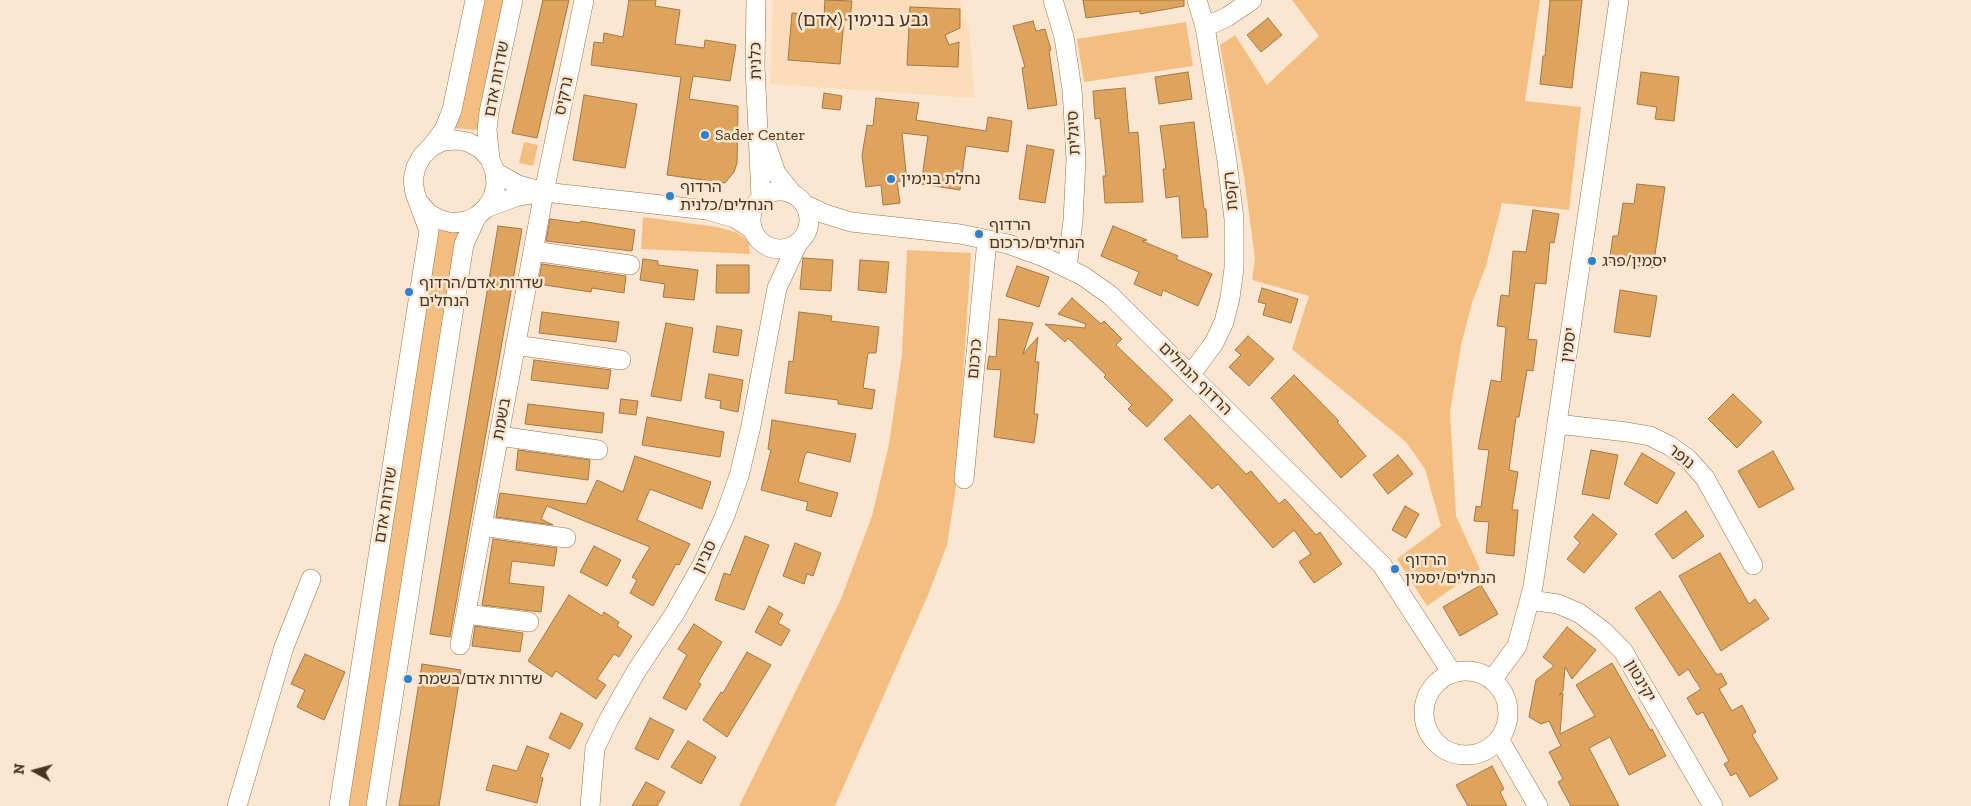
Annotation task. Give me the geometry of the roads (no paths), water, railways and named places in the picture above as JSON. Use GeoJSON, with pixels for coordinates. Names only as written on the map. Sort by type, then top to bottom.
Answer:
{"type":"FeatureCollection","features":[{"type":"Feature","properties":{"kind":"street","name":"שדרות אדם"},"geometry":{"type":"LineString","coordinates":[[339,806],[429,231],[415,193],[413,180],[416,167],[422,156],[444,130],[452,110],[475,0]]}},
{"type":"Feature","properties":{"kind":"street","name":"שדרות אדם"},"geometry":{"type":"LineString","coordinates":[[376,806],[464,244],[494,191],[487,130],[489,112],[513,0]]}},
{"type":"Feature","properties":{"kind":"street","name":"נרקיס"},"geometry":{"type":"LineString","coordinates":[[544,192],[584,0]]}},
{"type":"Feature","properties":{"kind":"street","name":"כלנית"},"geometry":{"type":"LineString","coordinates":[[756,0],[755,66],[759,121],[758,202]]}},
{"type":"Feature","properties":{"kind":"street","name":"סיגלית"},"geometry":{"type":"LineString","coordinates":[[1053,0],[1064,37],[1075,142],[1073,221],[1067,268]]}},
{"type":"Feature","properties":{"kind":"street","name":"רקפת"},"geometry":{"type":"LineString","coordinates":[[1191,374],[1214,343],[1224,322],[1230,298],[1234,268],[1234,219],[1227,162],[1205,27],[1197,0]]}},
{"type":"Feature","properties":{"kind":"street"},"geometry":{"type":"LineString","coordinates":[[1205,27],[1227,17],[1252,0]]}},
{"type":"Feature","properties":{"kind":"street","name":"יסמין"},"geometry":{"type":"LineString","coordinates":[[1492,680],[1517,646],[1530,600],[1619,0]]}},
{"type":"Feature","properties":{"kind":"street","name":"כלנית"},"geometry":{"type":"LineString","coordinates":[[759,121],[776,173],[791,192]]}},
{"type":"Feature","properties":{"kind":"street"},"geometry":{"type":"LineString","coordinates":[[431,147],[443,141],[456,140],[468,142],[480,149],[492,165],[518,185],[544,192],[707,210],[735,218],[752,229],[761,242],[777,250],[801,241],[810,221],[806,205],[791,192],[775,191],[758,202],[707,210]]}},
{"type":"Feature","properties":{"kind":"street"},"geometry":{"type":"LineString","coordinates":[[420,204],[429,214],[441,220],[454,222],[515,197],[544,192]]}},
{"type":"Feature","properties":{"kind":"street","name":"בשמת"},"geometry":{"type":"LineString","coordinates":[[460,645],[544,192]]}},
{"type":"Feature","properties":{"kind":"street"},"geometry":{"type":"LineString","coordinates":[[752,229],[752,213],[758,202]]}},
{"type":"Feature","properties":{"kind":"street","name":"הרדוף הנחלים"},"geometry":{"type":"LineString","coordinates":[[806,205],[825,214],[850,222],[960,234],[987,240],[1035,254],[1083,276],[1110,296],[1191,374],[1382,565],[1452,673]]}},
{"type":"Feature","properties":{"kind":"street","name":"הרדוף הנחלים"},"geometry":{"type":"LineString","coordinates":[[801,241],[828,227],[850,222]]}},
{"type":"Feature","properties":{"kind":"street","name":"כרכום"},"geometry":{"type":"LineString","coordinates":[[964,479],[987,240]]}},
{"type":"Feature","properties":{"kind":"street","name":"סביון"},"geometry":{"type":"LineString","coordinates":[[777,288],[801,241]]}},
{"type":"Feature","properties":{"kind":"street","name":"סביון"},"geometry":{"type":"LineString","coordinates":[[590,806],[595,748],[609,719],[678,608],[702,565],[724,518],[739,476],[751,426],[777,288],[775,266],[768,247]]}},
{"type":"Feature","properties":{"kind":"street"},"geometry":{"type":"LineString","coordinates":[[533,251],[630,265]]}},
{"type":"Feature","properties":{"kind":"street"},"geometry":{"type":"LineString","coordinates":[[516,345],[621,360]]}},
{"type":"Feature","properties":{"kind":"street","name":"נופר"},"geometry":{"type":"LineString","coordinates":[[1557,424],[1650,436],[1670,446],[1688,459],[1706,478],[1753,565]]}},
{"type":"Feature","properties":{"kind":"street"},"geometry":{"type":"LineString","coordinates":[[499,436],[598,450]]}},
{"type":"Feature","properties":{"kind":"street"},"geometry":{"type":"LineString","coordinates":[[482,526],[566,538]]}},
{"type":"Feature","properties":{"kind":"street"},"geometry":{"type":"LineString","coordinates":[[237,806],[249,758],[284,647],[312,579]]}},
{"type":"Feature","properties":{"kind":"street","name":"יקינטון"},"geometry":{"type":"LineString","coordinates":[[1530,600],[1558,604],[1579,613],[1603,631],[1623,651],[1713,806]]}},
{"type":"Feature","properties":{"kind":"street"},"geometry":{"type":"LineString","coordinates":[[466,614],[529,622]]}},
{"type":"Feature","properties":{"kind":"street"},"geometry":{"type":"LineString","coordinates":[[1466,671],[1480,673],[1492,680],[1501,690],[1507,708],[1505,727],[1499,739],[1490,748],[1476,754],[1462,755],[1448,752],[1437,744],[1428,732],[1424,718],[1425,704],[1430,690],[1440,680],[1452,673],[1466,671]]}},
{"type":"Feature","properties":{"kind":"street"},"geometry":{"type":"LineString","coordinates":[[1499,739],[1538,806]]}},
{"type":"Feature","properties":{"kind":"place","name":"Sader Center"},"geometry":{"type":"Point","coordinates":[705,135]}},
{"type":"Feature","properties":{"kind":"place","name":"נחלת בנימין"},"geometry":{"type":"Point","coordinates":[891,179]}},
{"type":"Feature","properties":{"kind":"place","name":"הרדוף הנחלים/כלנית"},"geometry":{"type":"Point","coordinates":[670,196]}},
{"type":"Feature","properties":{"kind":"place","name":"הרדוף הנחלים/כרכום"},"geometry":{"type":"Point","coordinates":[979,234]}},
{"type":"Feature","properties":{"kind":"place","name":"יסמין/פרג"},"geometry":{"type":"Point","coordinates":[1592,261]}},
{"type":"Feature","properties":{"kind":"place","name":"שדרות אדם/הרדוף הנחלים"},"geometry":{"type":"Point","coordinates":[409,292]}},
{"type":"Feature","properties":{"kind":"place","name":"הרדוף הנחלים/יסמין"},"geometry":{"type":"Point","coordinates":[1395,569]}},
{"type":"Feature","properties":{"kind":"place","name":"שדרות אדם/בשמת"},"geometry":{"type":"Point","coordinates":[408,679]}},
{"type":"Feature","properties":{"kind":"district","name":"גבע בנימין (אדם)"},"geometry":{"type":"Point","coordinates":[863,21]}}]}
